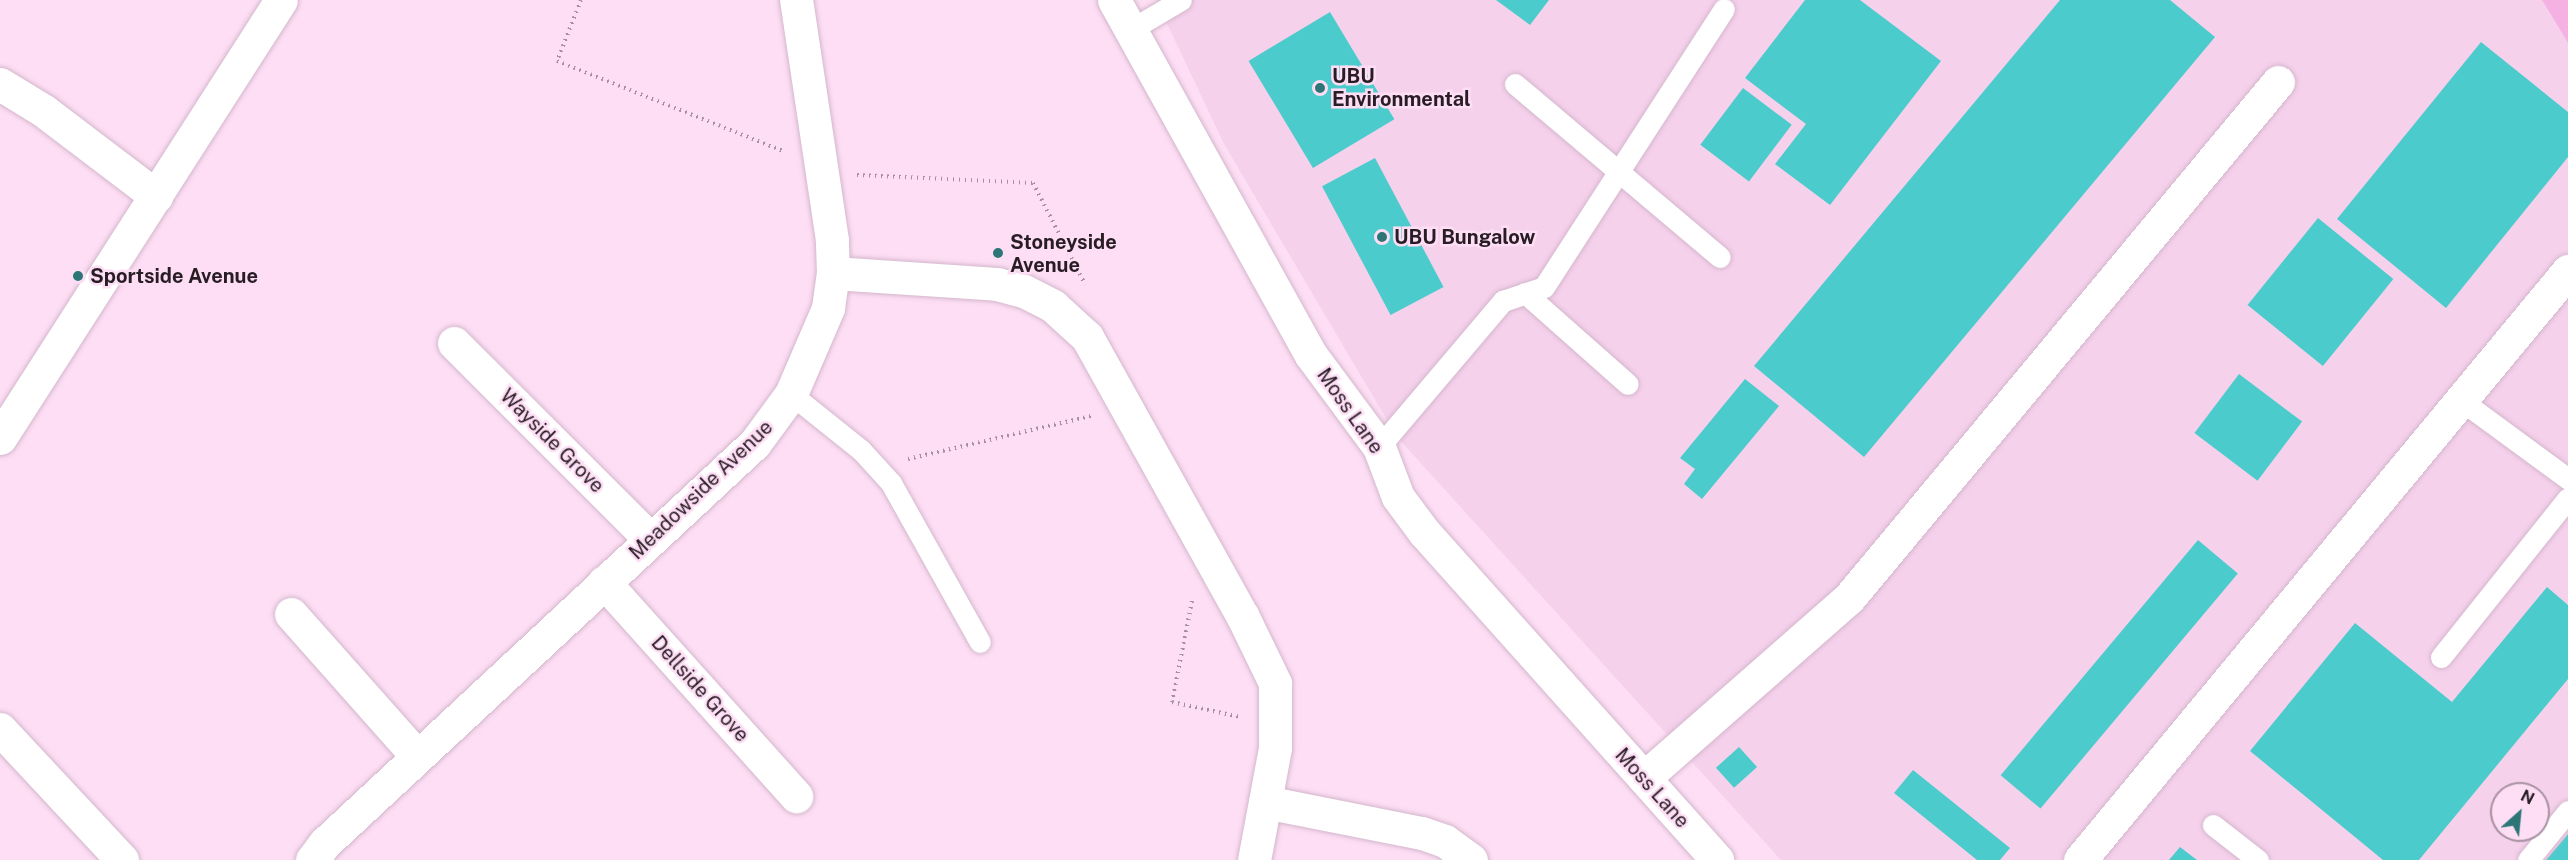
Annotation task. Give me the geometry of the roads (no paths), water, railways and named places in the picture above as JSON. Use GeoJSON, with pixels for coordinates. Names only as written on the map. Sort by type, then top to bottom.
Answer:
{"type":"FeatureCollection","features":[{"type":"Feature","properties":{"kind":"street"},"geometry":{"type":"LineString","coordinates":[[0,438],[281,0]]}},
{"type":"Feature","properties":{"kind":"street","name":"Meadowside Avenue"},"geometry":{"type":"LineString","coordinates":[[312,860],[324,843],[755,443],[791,394],[828,308],[833,273],[832,240],[796,0]]}},
{"type":"Feature","properties":{"kind":"street","name":"Moss Lane"},"geometry":{"type":"LineString","coordinates":[[1114,0],[1311,355],[1379,447],[1398,497],[1424,532],[1717,860]]}},
{"type":"Feature","properties":{"kind":"street"},"geometry":{"type":"LineString","coordinates":[[1644,778],[1849,598],[2278,82]]}},
{"type":"Feature","properties":{"kind":"street"},"geometry":{"type":"LineString","coordinates":[[0,84],[44,111],[156,196]]}},
{"type":"Feature","properties":{"kind":"street"},"geometry":{"type":"LineString","coordinates":[[2080,860],[2568,271]]}},
{"type":"Feature","properties":{"kind":"street"},"geometry":{"type":"LineString","coordinates":[[833,273],[997,284],[1024,291],[1071,319],[1087,337],[1263,653],[1275,683],[1277,725],[1254,860]]}},
{"type":"Feature","properties":{"kind":"street","name":"Wayside Grove"},"geometry":{"type":"LineString","coordinates":[[454,343],[650,539]]}},
{"type":"Feature","properties":{"kind":"street","name":"Dellside Grove"},"geometry":{"type":"LineString","coordinates":[[604,582],[796,796]]}},
{"type":"Feature","properties":{"kind":"street"},"geometry":{"type":"LineString","coordinates":[[291,614],[417,756]]}},
{"type":"Feature","properties":{"kind":"street"},"geometry":{"type":"LineString","coordinates":[[0,729],[122,860]]}},
{"type":"Feature","properties":{"kind":"street"},"geometry":{"type":"LineString","coordinates":[[1265,802],[1422,833],[1445,841],[1471,860]]}},
{"type":"Feature","properties":{"kind":"lane"},"geometry":{"type":"LineString","coordinates":[[1130,30],[1181,0]]}},
{"type":"Feature","properties":{"kind":"lane"},"geometry":{"type":"LineString","coordinates":[[1379,447],[1503,301],[1544,287],[1724,9]]}},
{"type":"Feature","properties":{"kind":"lane"},"geometry":{"type":"LineString","coordinates":[[1515,84],[1720,257]]}},
{"type":"Feature","properties":{"kind":"lane"},"geometry":{"type":"LineString","coordinates":[[1525,293],[1628,384]]}},
{"type":"Feature","properties":{"kind":"lane"},"geometry":{"type":"LineString","coordinates":[[791,394],[861,450],[891,483],[980,642]]}},
{"type":"Feature","properties":{"kind":"lane"},"geometry":{"type":"LineString","coordinates":[[2462,401],[2568,479]]}},
{"type":"Feature","properties":{"kind":"lane"},"geometry":{"type":"LineString","coordinates":[[2441,657],[2568,498]]}},
{"type":"Feature","properties":{"kind":"lane"},"geometry":{"type":"LineString","coordinates":[[2528,860],[2568,811]]}},
{"type":"Feature","properties":{"kind":"lane"},"geometry":{"type":"LineString","coordinates":[[2213,825],[2258,860]]}},
{"type":"Feature","properties":{"kind":"place","name":"UBU Environmental"},"geometry":{"type":"Point","coordinates":[1320,88]}},
{"type":"Feature","properties":{"kind":"place","name":"UBU Bungalow"},"geometry":{"type":"Point","coordinates":[1382,237]}},
{"type":"Feature","properties":{"kind":"place","name":"Stoneyside Avenue"},"geometry":{"type":"Point","coordinates":[998,253]}},
{"type":"Feature","properties":{"kind":"place","name":"Sportside Avenue"},"geometry":{"type":"Point","coordinates":[78,276]}}]}
